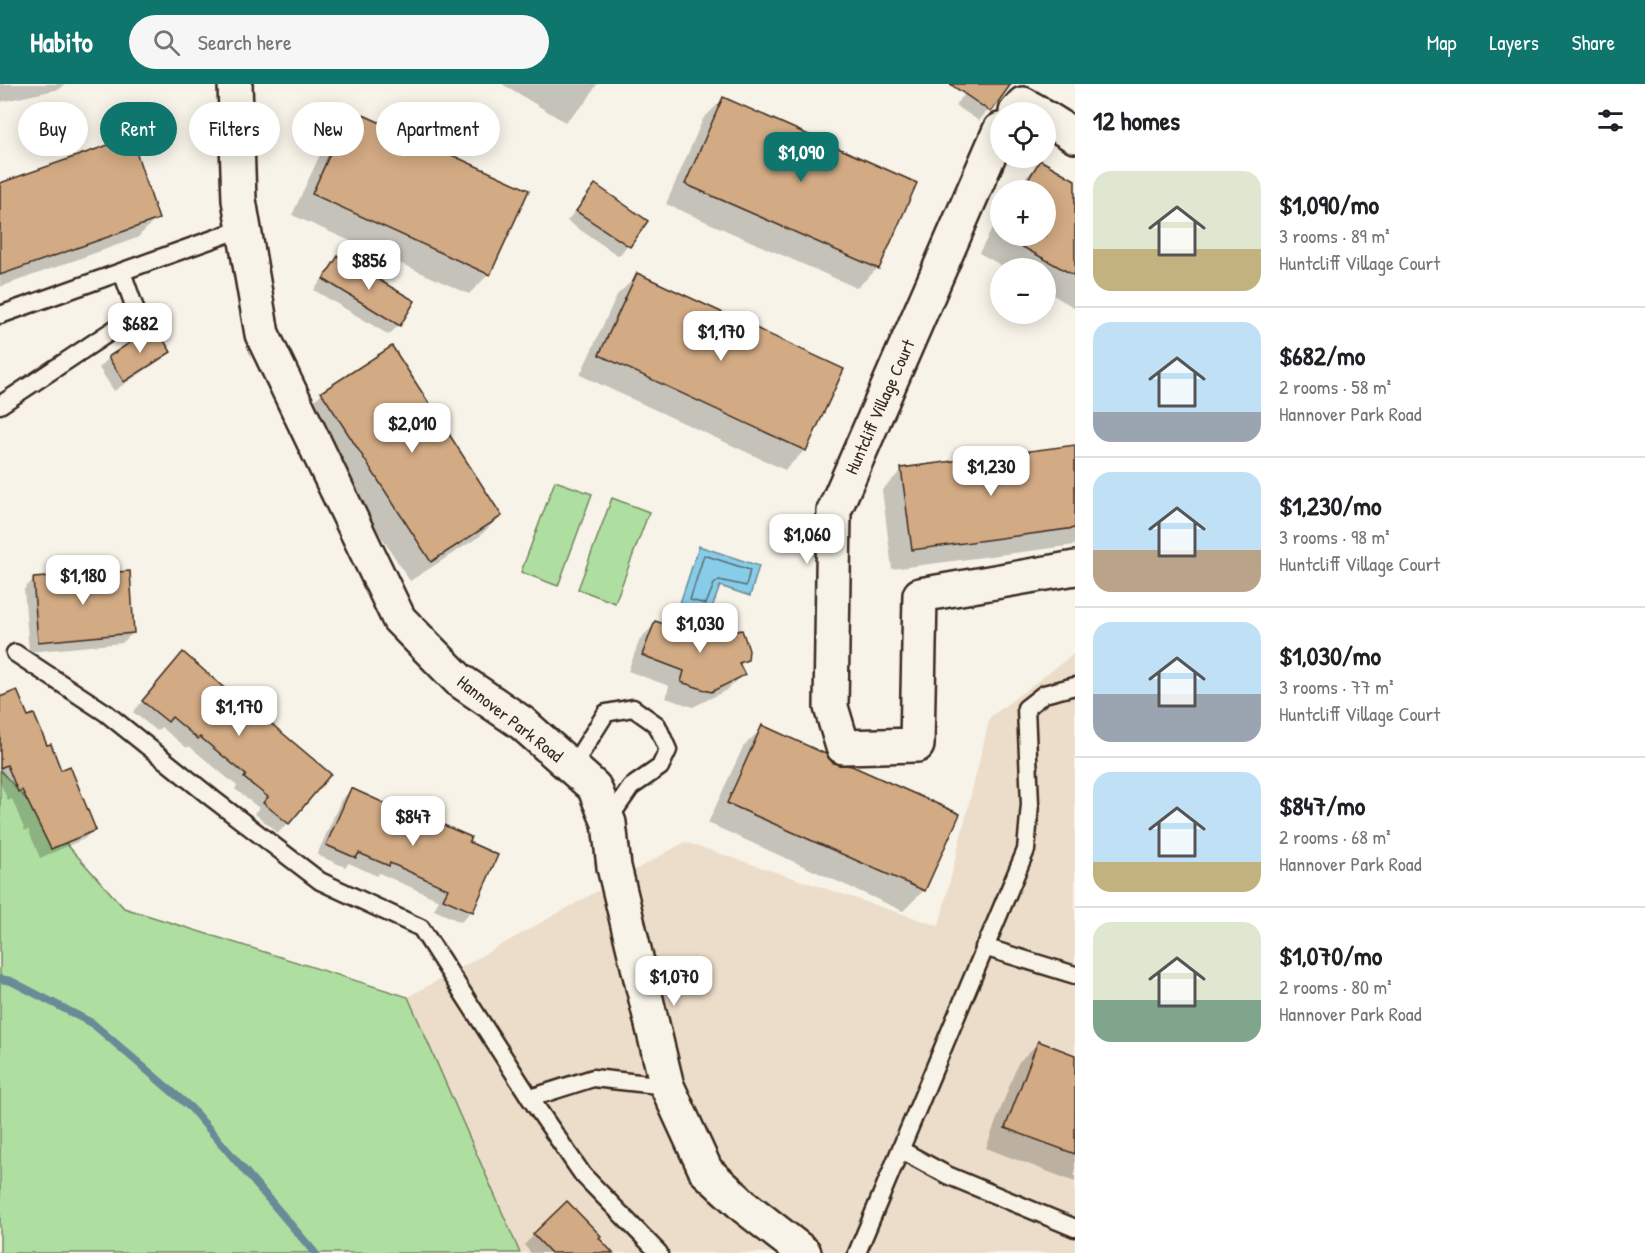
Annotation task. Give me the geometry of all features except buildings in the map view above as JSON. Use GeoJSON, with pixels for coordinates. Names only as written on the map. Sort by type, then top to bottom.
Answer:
{"type":"FeatureCollection","features":[{"type":"Feature","properties":{"kind":"street","name":"Hannover Park Road"},"geometry":{"type":"LineString","coordinates":[[235,84],[241,214],[262,334],[399,620],[459,680],[522,723],[594,787],[608,820],[614,867],[667,1086],[706,1171],[745,1207],[804,1253]]}},
{"type":"Feature","properties":{"kind":"street"},"geometry":{"type":"LineString","coordinates":[[1056,124],[1075,136]]}},
{"type":"Feature","properties":{"kind":"street","name":"Huntcliff Village Court"},"geometry":{"type":"LineString","coordinates":[[990,153],[834,511],[831,707],[843,747],[917,745],[920,595],[1075,568]]}},
{"type":"Feature","properties":{"kind":"lane"},"geometry":{"type":"LineString","coordinates":[[0,315],[122,272],[241,214]]}},
{"type":"Feature","properties":{"kind":"lane"},"geometry":{"type":"LineString","coordinates":[[0,405],[137,314],[122,272]]}},
{"type":"Feature","properties":{"kind":"lane"},"geometry":{"type":"LineString","coordinates":[[15,653],[106,713],[320,881],[421,928],[530,1098],[583,1175],[659,1253]]}},
{"type":"Feature","properties":{"kind":"lane"},"geometry":{"type":"LineString","coordinates":[[857,1253],[1026,850],[1030,804],[1026,708],[1044,694],[1075,686]]}},
{"type":"Feature","properties":{"kind":"lane"},"geometry":{"type":"LineString","coordinates":[[572,767],[606,712],[633,708],[657,725],[668,750],[660,766],[631,787],[608,820]]}},
{"type":"Feature","properties":{"kind":"lane"},"geometry":{"type":"LineString","coordinates":[[984,946],[1075,975]]}},
{"type":"Feature","properties":{"kind":"lane"},"geometry":{"type":"LineString","coordinates":[[530,1098],[593,1078],[667,1086]]}},
{"type":"Feature","properties":{"kind":"lane"},"geometry":{"type":"LineString","coordinates":[[901,1150],[947,1175],[1075,1228]]}},
{"type":"Feature","properties":{"kind":"shaded area"},"geometry":{"type":"Polygon","coordinates":[[[1075,653],[1075,1253],[520,1253],[408,997],[685,842],[939,926],[990,717],[1075,653]]]}},
{"type":"Feature","properties":{"kind":"green space"},"geometry":{"type":"Polygon","coordinates":[[[555,481],[592,494],[558,586],[521,572],[555,481]]]}},
{"type":"Feature","properties":{"kind":"green space"},"geometry":{"type":"Polygon","coordinates":[[[612,498],[649,512],[615,603],[578,589],[612,498]]]}},
{"type":"Feature","properties":{"kind":"green space"},"geometry":{"type":"Polygon","coordinates":[[[0,770],[124,908],[408,997],[520,1253],[0,1253],[0,770]]]}},
{"type":"Feature","properties":{"kind":"water"},"geometry":{"type":"Polygon","coordinates":[[[699,546],[759,566],[750,596],[720,586],[710,613],[680,603],[699,546]]]}},
{"type":"Feature","properties":{"kind":"waterway"},"geometry":{"type":"LineString","coordinates":[[0,979],[11,981],[92,1023],[191,1108],[315,1253]]}}]}
